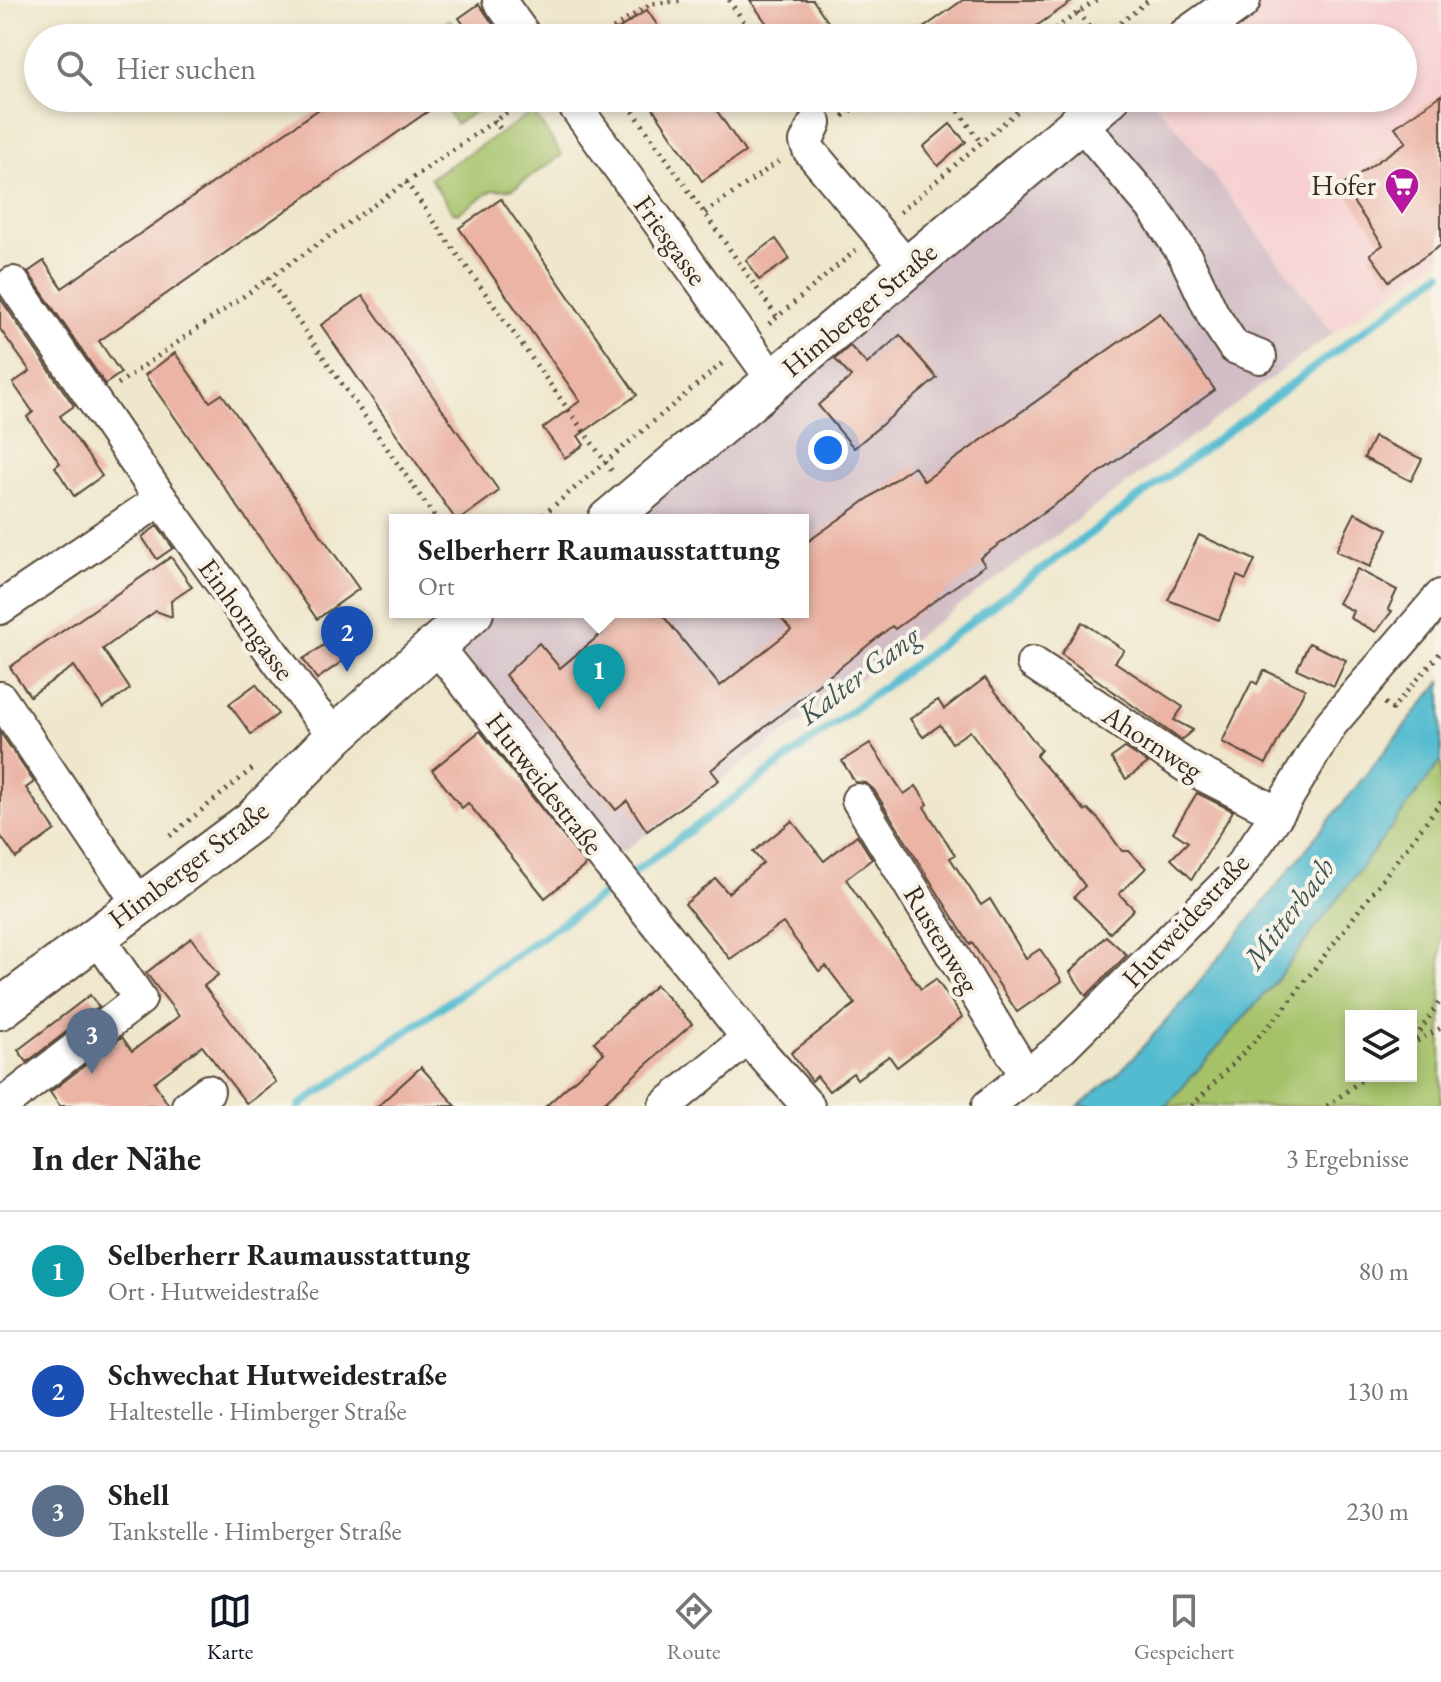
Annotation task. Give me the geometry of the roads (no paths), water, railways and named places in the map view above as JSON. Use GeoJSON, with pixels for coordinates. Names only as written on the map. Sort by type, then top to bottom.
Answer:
{"type":"FeatureCollection","features":[{"type":"Feature","properties":{"kind":"main road"},"geometry":{"type":"LineString","coordinates":[[1207,24],[1240,0]]}},
{"type":"Feature","properties":{"kind":"main road","name":"Himberger Straße"},"geometry":{"type":"LineString","coordinates":[[622,508],[1092,112]]}},
{"type":"Feature","properties":{"kind":"main road","name":"Himberger Straße"},"geometry":{"type":"LineString","coordinates":[[0,1009],[253,820],[336,735],[466,618]]}},
{"type":"Feature","properties":{"kind":"street"},"geometry":{"type":"LineString","coordinates":[[499,0],[516,24]]}},
{"type":"Feature","properties":{"kind":"street","name":"Friesgasse"},"geometry":{"type":"LineString","coordinates":[[579,112],[774,381]]}},
{"type":"Feature","properties":{"kind":"street"},"geometry":{"type":"LineString","coordinates":[[1095,112],[1185,256],[1213,315],[1234,347],[1260,357]]}},
{"type":"Feature","properties":{"kind":"street"},"geometry":{"type":"LineString","coordinates":[[815,123],[806,142],[809,150],[908,268]]}},
{"type":"Feature","properties":{"kind":"street","name":"Einhorngasse"},"geometry":{"type":"LineString","coordinates":[[13,283],[161,499],[315,712],[336,735]]}},
{"type":"Feature","properties":{"kind":"street"},"geometry":{"type":"LineString","coordinates":[[0,608],[161,499]]}},
{"type":"Feature","properties":{"kind":"street","name":"Hutweidestraße"},"geometry":{"type":"LineString","coordinates":[[988,1106],[1061,1048],[1233,877],[1278,813],[1331,724],[1441,596]]}},
{"type":"Feature","properties":{"kind":"street","name":"Hutweidestraße"},"geometry":{"type":"LineString","coordinates":[[435,645],[748,1038],[808,1106]]}},
{"type":"Feature","properties":{"kind":"street","name":"Ahornweg"},"geometry":{"type":"LineString","coordinates":[[1033,663],[1186,766],[1278,813]]}},
{"type":"Feature","properties":{"kind":"street"},"geometry":{"type":"LineString","coordinates":[[0,698],[139,904]]}},
{"type":"Feature","properties":{"kind":"street","name":"Rustenweg"},"geometry":{"type":"LineString","coordinates":[[858,800],[1027,1077]]}},
{"type":"Feature","properties":{"kind":"street"},"geometry":{"type":"LineString","coordinates":[[1,1106],[140,999],[96,935]]}},
{"type":"Feature","properties":{"kind":"street"},"geometry":{"type":"LineString","coordinates":[[665,1106],[748,1038]]}},
{"type":"Feature","properties":{"kind":"water","name":"Mitterbach"},"geometry":{"type":"Polygon","coordinates":[[[1441,681],[1441,761],[1275,982],[1166,1106],[1078,1106],[1120,1072],[1186,999],[1441,681]]]}},
{"type":"Feature","properties":{"kind":"waterway","name":"Kalter Gang"},"geometry":{"type":"LineString","coordinates":[[629,876],[1441,273]]}},
{"type":"Feature","properties":{"kind":"waterway","name":"Kalter Gang"},"geometry":{"type":"LineString","coordinates":[[299,1106],[618,884]]}},
{"type":"Feature","properties":{"kind":"place","name":"Hofer"},"geometry":{"type":"Point","coordinates":[1402,216]}},
{"type":"Feature","properties":{"kind":"place","name":"Schwechat Hutweidestraße"},"geometry":{"type":"Point","coordinates":[347,672]}},
{"type":"Feature","properties":{"kind":"place","name":"Selberherr Raumausstattung"},"geometry":{"type":"Point","coordinates":[599,710]}},
{"type":"Feature","properties":{"kind":"place","name":"Shell"},"geometry":{"type":"Point","coordinates":[92,1074]}}]}
